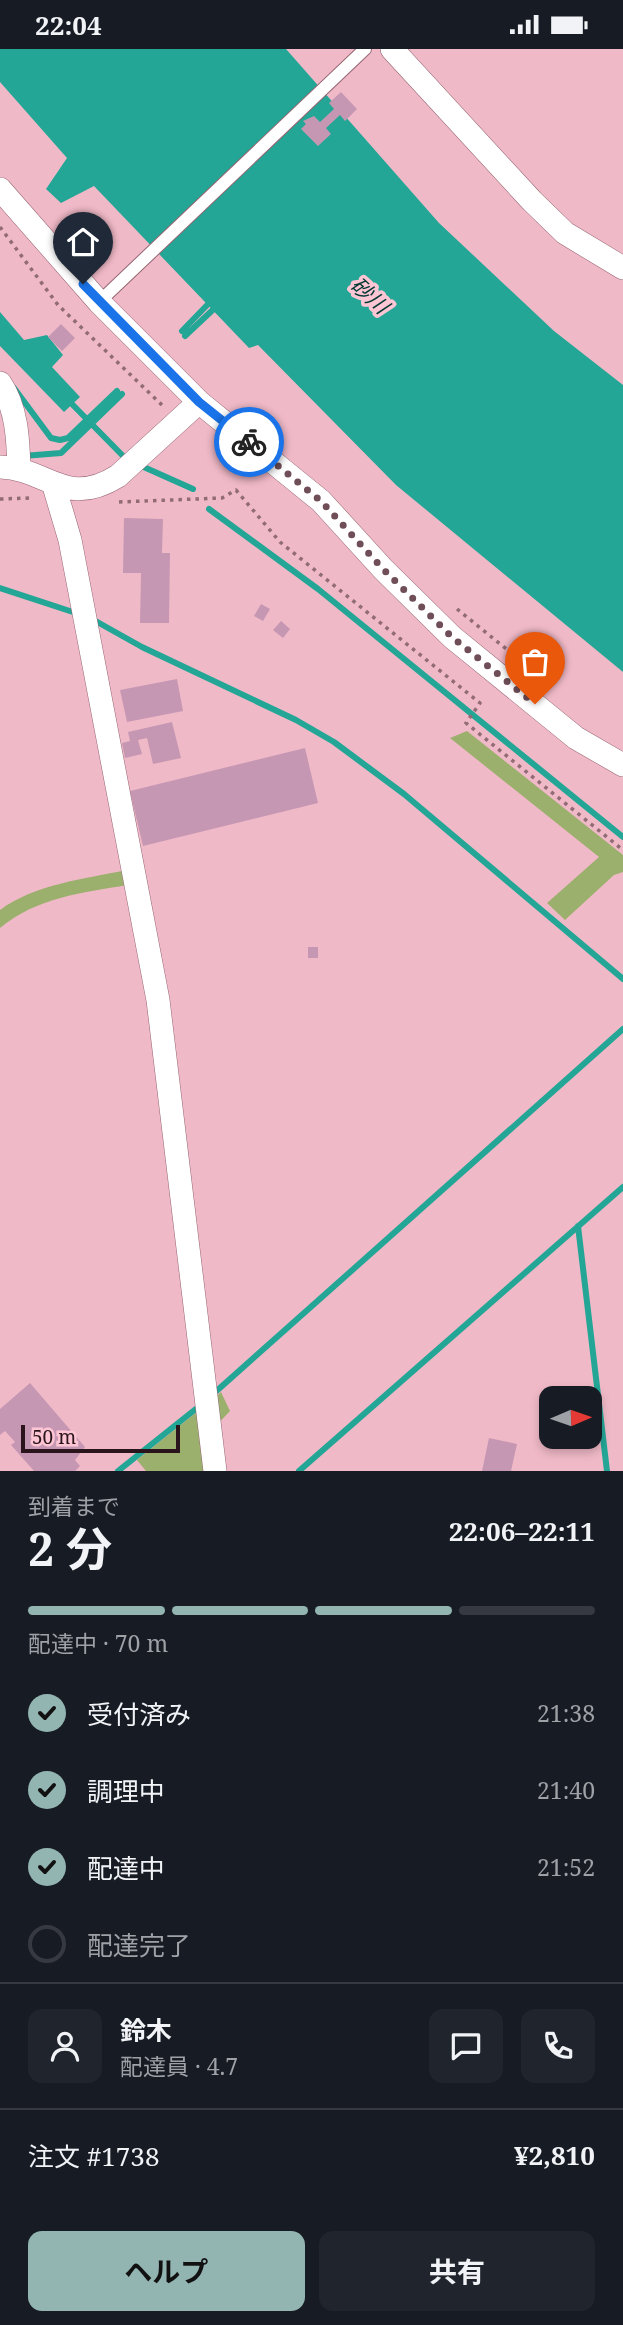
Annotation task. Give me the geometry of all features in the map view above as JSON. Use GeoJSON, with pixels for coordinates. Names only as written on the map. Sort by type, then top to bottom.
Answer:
{"type":"FeatureCollection","features":[{"type":"Feature","properties":{"kind":"street"},"geometry":{"type":"LineString","coordinates":[[392,49],[557,225],[623,268]]}},
{"type":"Feature","properties":{"kind":"street"},"geometry":{"type":"LineString","coordinates":[[0,189],[99,303],[199,402],[321,501],[383,569],[452,637],[576,738],[623,765]]}},
{"type":"Feature","properties":{"kind":"street"},"geometry":{"type":"LineString","coordinates":[[0,383],[7,394],[17,428],[14,462],[54,486],[77,488],[111,480],[199,402]]}},
{"type":"Feature","properties":{"kind":"street"},"geometry":{"type":"LineString","coordinates":[[54,486],[69,540],[158,1000],[215,1471]]}},
{"type":"Feature","properties":{"kind":"lane"},"geometry":{"type":"LineString","coordinates":[[99,303],[364,50]]}},
{"type":"Feature","properties":{"kind":"path"},"geometry":{"type":"LineString","coordinates":[[0,227],[58,305],[178,421]]}},
{"type":"Feature","properties":{"kind":"path"},"geometry":{"type":"LineString","coordinates":[[111,480],[118,502],[222,498],[236,490],[280,542],[480,703],[466,723],[623,850]]}},
{"type":"Feature","properties":{"kind":"shaded area"},"geometry":{"type":"Polygon","coordinates":[[[467,731],[623,855],[623,872],[614,875],[565,920],[547,903],[599,857],[450,738],[467,731]]]}},
{"type":"Feature","properties":{"kind":"shaded area"},"geometry":{"type":"Polygon","coordinates":[[[126,870],[128,885],[45,903],[29,909],[0,928],[0,910],[29,894],[44,888],[126,870]]]}},
{"type":"Feature","properties":{"kind":"shaded area"},"geometry":{"type":"Polygon","coordinates":[[[221,1392],[230,1411],[215,1427],[212,1400],[221,1392]]]}},
{"type":"Feature","properties":{"kind":"shaded area"},"geometry":{"type":"Polygon","coordinates":[[[203,1407],[209,1471],[146,1471],[137,1460],[203,1407]]]}},
{"type":"Feature","properties":{"kind":"water","name":"砂川"},"geometry":{"type":"Polygon","coordinates":[[[0,49],[286,49],[439,223],[554,331],[623,385],[623,672],[396,485],[258,345],[249,348],[94,186],[61,203],[46,189],[67,158],[0,82],[0,49]]]}},
{"type":"Feature","properties":{"kind":"water"},"geometry":{"type":"Polygon","coordinates":[[[0,312],[24,340],[47,335],[63,355],[52,367],[80,397],[64,412],[0,346],[0,312]]]}},
{"type":"Feature","properties":{"kind":"building"},"geometry":{"type":"Polygon","coordinates":[[[341,92],[357,109],[345,121],[340,115],[326,128],[331,134],[318,146],[301,129],[306,124],[303,121],[314,116],[320,122],[334,109],[329,103],[341,92]]]}},
{"type":"Feature","properties":{"kind":"building"},"geometry":{"type":"Polygon","coordinates":[[[61,324],[75,338],[62,351],[48,337],[61,324]]]}},
{"type":"Feature","properties":{"kind":"building"},"geometry":{"type":"Polygon","coordinates":[[[124,518],[163,519],[162,553],[170,553],[169,623],[140,623],[141,573],[123,573],[124,518]]]}},
{"type":"Feature","properties":{"kind":"building"},"geometry":{"type":"Polygon","coordinates":[[[261,604],[270,609],[263,621],[254,616],[261,604]]]}},
{"type":"Feature","properties":{"kind":"building"},"geometry":{"type":"Polygon","coordinates":[[[281,621],[290,629],[283,638],[273,630],[281,621]]]}},
{"type":"Feature","properties":{"kind":"building"},"geometry":{"type":"Polygon","coordinates":[[[177,679],[183,711],[127,722],[120,690],[177,679]]]}},
{"type":"Feature","properties":{"kind":"building"},"geometry":{"type":"Polygon","coordinates":[[[172,722],[181,758],[153,764],[147,738],[138,740],[142,754],[125,758],[122,743],[130,741],[128,732],[172,722]]]}},
{"type":"Feature","properties":{"kind":"building"},"geometry":{"type":"Polygon","coordinates":[[[305,748],[318,803],[143,846],[130,791],[305,748]]]}},
{"type":"Feature","properties":{"kind":"building"},"geometry":{"type":"Polygon","coordinates":[[[308,947],[318,947],[318,958],[308,958],[308,947]]]}},
{"type":"Feature","properties":{"kind":"building"},"geometry":{"type":"Polygon","coordinates":[[[30,1383],[85,1447],[75,1460],[80,1466],[75,1471],[34,1471],[11,1445],[15,1442],[5,1431],[0,1435],[0,1409],[30,1383]]]}},
{"type":"Feature","properties":{"kind":"building"},"geometry":{"type":"Polygon","coordinates":[[[489,1438],[517,1444],[511,1471],[482,1471],[489,1438]]]}},
{"type":"Feature","properties":{"kind":"waterway"},"geometry":{"type":"LineString","coordinates":[[182,331],[212,300]]}},
{"type":"Feature","properties":{"kind":"waterway"},"geometry":{"type":"LineString","coordinates":[[185,336],[218,305]]}},
{"type":"Feature","properties":{"kind":"waterway"},"geometry":{"type":"LineString","coordinates":[[14,388],[51,438],[60,440],[68,438],[117,391]]}},
{"type":"Feature","properties":{"kind":"waterway"},"geometry":{"type":"LineString","coordinates":[[23,456],[61,453],[122,394]]}},
{"type":"Feature","properties":{"kind":"waterway"},"geometry":{"type":"LineString","coordinates":[[69,401],[127,460]]}},
{"type":"Feature","properties":{"kind":"waterway"},"geometry":{"type":"LineString","coordinates":[[137,464],[193,489]]}},
{"type":"Feature","properties":{"kind":"waterway"},"geometry":{"type":"LineString","coordinates":[[209,509],[318,589],[623,837]]}},
{"type":"Feature","properties":{"kind":"waterway"},"geometry":{"type":"LineString","coordinates":[[0,588],[79,614]]}},
{"type":"Feature","properties":{"kind":"waterway"},"geometry":{"type":"LineString","coordinates":[[92,619],[142,647],[296,720],[334,742],[404,794],[623,979]]}},
{"type":"Feature","properties":{"kind":"waterway"},"geometry":{"type":"LineString","coordinates":[[212,1395],[623,1029]]}},
{"type":"Feature","properties":{"kind":"waterway"},"geometry":{"type":"LineString","coordinates":[[299,1471],[623,1187]]}},
{"type":"Feature","properties":{"kind":"waterway"},"geometry":{"type":"LineString","coordinates":[[578,1226],[607,1471]]}},
{"type":"Feature","properties":{"kind":"waterway"},"geometry":{"type":"LineString","coordinates":[[118,1471],[202,1404]]}},
{"type":"Feature","properties":{"kind":"way so far"},"geometry":{"type":"LineString","coordinates":[[249,442],[321,501],[383,569],[452,637],[535,704]]}},
{"type":"Feature","properties":{"kind":"route"},"geometry":{"type":"LineString","coordinates":[[83,284],[199,402],[249,442]]}}]}
